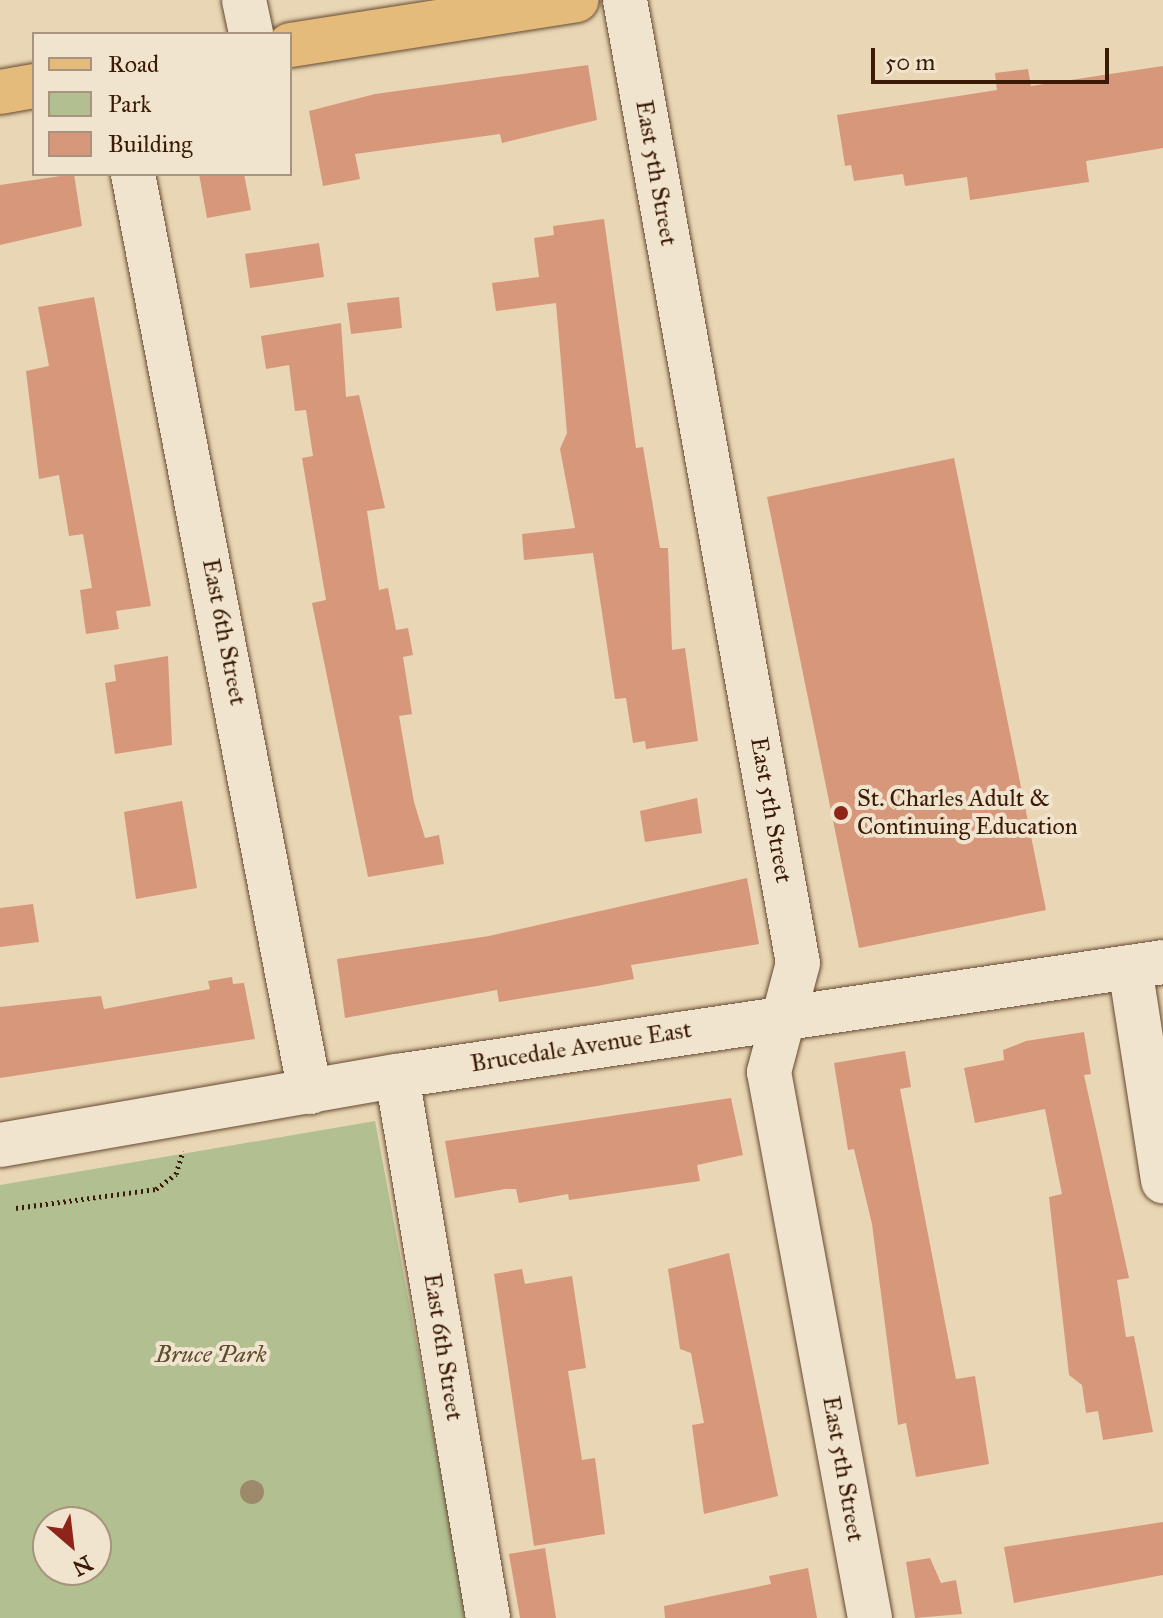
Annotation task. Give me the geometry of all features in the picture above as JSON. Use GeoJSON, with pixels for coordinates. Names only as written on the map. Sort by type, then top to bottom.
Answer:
{"type":"FeatureCollection","features":[{"type":"Feature","properties":{"kind":"main road"},"geometry":{"type":"LineString","coordinates":[[292,45],[576,0]]}},
{"type":"Feature","properties":{"kind":"main road"},"geometry":{"type":"LineString","coordinates":[[0,92],[32,86]]}},
{"type":"Feature","properties":{"kind":"street"},"geometry":{"type":"LineString","coordinates":[[244,0],[251,32]]}},
{"type":"Feature","properties":{"kind":"street","name":"East 5th Street"},"geometry":{"type":"LineString","coordinates":[[625,0],[798,963],[780,1017],[769,1072],[870,1618]]}},
{"type":"Feature","properties":{"kind":"street","name":"East 6th Street"},"geometry":{"type":"LineString","coordinates":[[133,176],[310,1092]]}},
{"type":"Feature","properties":{"kind":"street"},"geometry":{"type":"LineString","coordinates":[[1146,964],[1163,1181]]}},
{"type":"Feature","properties":{"kind":"street","name":"Brucedale Avenue East"},"geometry":{"type":"LineString","coordinates":[[0,1145],[397,1076],[1146,964]]}},
{"type":"Feature","properties":{"kind":"street","name":"East 6th Street"},"geometry":{"type":"LineString","coordinates":[[397,1076],[488,1618]]}},
{"type":"Feature","properties":{"kind":"path"},"geometry":{"type":"LineString","coordinates":[[16,1208],[164,1186],[176,1174],[187,1113]]}},
{"type":"Feature","properties":{"kind":"green space","name":"Bruce Park"},"geometry":{"type":"Polygon","coordinates":[[[375,1121],[468,1618],[0,1618],[0,1185],[375,1121]]]}},
{"type":"Feature","properties":{"kind":"building"},"geometry":{"type":"Polygon","coordinates":[[[588,65],[597,120],[502,143],[500,134],[355,154],[360,179],[323,186],[309,111],[375,94],[588,65]]]}},
{"type":"Feature","properties":{"kind":"building"},"geometry":{"type":"Polygon","coordinates":[[[1163,66],[1163,148],[1086,161],[1089,182],[970,200],[967,177],[905,186],[903,174],[854,181],[851,165],[845,166],[837,115],[997,90],[995,73],[1028,69],[1031,86],[1163,66]]]}},
{"type":"Feature","properties":{"kind":"building"},"geometry":{"type":"Polygon","coordinates":[[[74,176],[82,226],[0,245],[0,185],[74,176]]]}},
{"type":"Feature","properties":{"kind":"building"},"geometry":{"type":"Polygon","coordinates":[[[199,176],[244,176],[251,210],[207,218],[199,176]]]}},
{"type":"Feature","properties":{"kind":"building"},"geometry":{"type":"Polygon","coordinates":[[[604,219],[636,448],[643,447],[660,548],[668,548],[672,650],[685,648],[698,741],[646,749],[645,741],[633,743],[626,698],[615,699],[593,553],[524,560],[522,534],[575,528],[560,449],[567,433],[556,303],[496,311],[492,283],[539,277],[534,238],[554,235],[553,226],[604,219]]]}},
{"type":"Feature","properties":{"kind":"building"},"geometry":{"type":"Polygon","coordinates":[[[319,243],[324,277],[250,288],[245,254],[319,243]]]}},
{"type":"Feature","properties":{"kind":"building"},"geometry":{"type":"Polygon","coordinates":[[[94,297],[151,606],[116,611],[119,629],[86,634],[80,590],[92,588],[83,534],[69,536],[59,475],[39,479],[26,371],[49,366],[38,307],[94,297]]]}},
{"type":"Feature","properties":{"kind":"building"},"geometry":{"type":"Polygon","coordinates":[[[399,297],[402,328],[351,334],[347,303],[399,297]]]}},
{"type":"Feature","properties":{"kind":"building"},"geometry":{"type":"Polygon","coordinates":[[[341,323],[346,397],[359,395],[385,508],[367,511],[379,590],[388,588],[396,630],[408,628],[413,655],[403,657],[412,714],[399,716],[414,802],[425,838],[439,835],[444,864],[368,877],[312,603],[326,600],[302,458],[313,456],[306,410],[295,411],[289,365],[266,369],[261,336],[341,323]]]}},
{"type":"Feature","properties":{"kind":"building"},"geometry":{"type":"Polygon","coordinates":[[[954,458],[1046,910],[859,948],[767,497],[954,458]]]}},
{"type":"Feature","properties":{"kind":"building"},"geometry":{"type":"Polygon","coordinates":[[[168,656],[172,745],[115,754],[105,683],[116,681],[114,665],[168,656]]]}},
{"type":"Feature","properties":{"kind":"building"},"geometry":{"type":"Polygon","coordinates":[[[697,798],[702,833],[645,842],[640,811],[697,798]]]}},
{"type":"Feature","properties":{"kind":"building"},"geometry":{"type":"Polygon","coordinates":[[[182,801],[197,888],[136,899],[124,812],[182,801]]]}},
{"type":"Feature","properties":{"kind":"building"},"geometry":{"type":"Polygon","coordinates":[[[747,878],[759,944],[631,965],[634,979],[597,986],[499,1002],[497,990],[345,1018],[337,959],[489,936],[747,878]]]}},
{"type":"Feature","properties":{"kind":"building"},"geometry":{"type":"Polygon","coordinates":[[[33,904],[39,942],[0,947],[0,908],[33,904]]]}},
{"type":"Feature","properties":{"kind":"building"},"geometry":{"type":"Polygon","coordinates":[[[232,977],[233,984],[244,983],[255,1039],[0,1078],[0,1007],[101,996],[104,1009],[210,989],[208,981],[232,977]]]}},
{"type":"Feature","properties":{"kind":"building"},"geometry":{"type":"Polygon","coordinates":[[[1084,1032],[1091,1074],[1084,1075],[1129,1278],[1117,1280],[1126,1337],[1134,1336],[1153,1432],[1103,1440],[1098,1411],[1086,1413],[1082,1385],[1069,1375],[1049,1197],[1062,1194],[1045,1109],[975,1123],[964,1068],[1004,1060],[1003,1050],[1026,1041],[1084,1032]]]}},
{"type":"Feature","properties":{"kind":"building"},"geometry":{"type":"Polygon","coordinates":[[[905,1051],[911,1087],[900,1089],[956,1379],[975,1376],[989,1464],[916,1477],[906,1423],[898,1425],[872,1224],[854,1149],[848,1150],[834,1063],[905,1051]]]}},
{"type":"Feature","properties":{"kind":"building"},"geometry":{"type":"Polygon","coordinates":[[[731,1098],[743,1155],[697,1165],[700,1181],[569,1200],[568,1194],[519,1203],[516,1189],[455,1198],[445,1141],[731,1098]]]}},
{"type":"Feature","properties":{"kind":"building"},"geometry":{"type":"Polygon","coordinates":[[[729,1253],[778,1496],[704,1514],[692,1425],[704,1423],[691,1353],[680,1349],[668,1269],[729,1253]]]}},
{"type":"Feature","properties":{"kind":"building"},"geometry":{"type":"Polygon","coordinates":[[[522,1269],[525,1284],[572,1276],[586,1368],[568,1371],[582,1460],[595,1458],[605,1534],[534,1546],[494,1274],[522,1269]]]}},
{"type":"Feature","properties":{"kind":"building"},"geometry":{"type":"Polygon","coordinates":[[[1163,1522],[1163,1575],[1014,1603],[1004,1547],[1163,1522]]]}},
{"type":"Feature","properties":{"kind":"building"},"geometry":{"type":"Polygon","coordinates":[[[545,1548],[556,1618],[520,1618],[509,1554],[545,1548]]]}},
{"type":"Feature","properties":{"kind":"building"},"geometry":{"type":"Polygon","coordinates":[[[930,1558],[941,1583],[956,1580],[962,1614],[915,1618],[906,1562],[930,1558]]]}},
{"type":"Feature","properties":{"kind":"building"},"geometry":{"type":"Polygon","coordinates":[[[808,1568],[817,1618],[665,1618],[664,1606],[771,1584],[769,1576],[808,1568]]]}},
{"type":"Feature","properties":{"kind":"place","name":"St. Charles Adult & Continuing Education"},"geometry":{"type":"Point","coordinates":[841,813]}}]}
